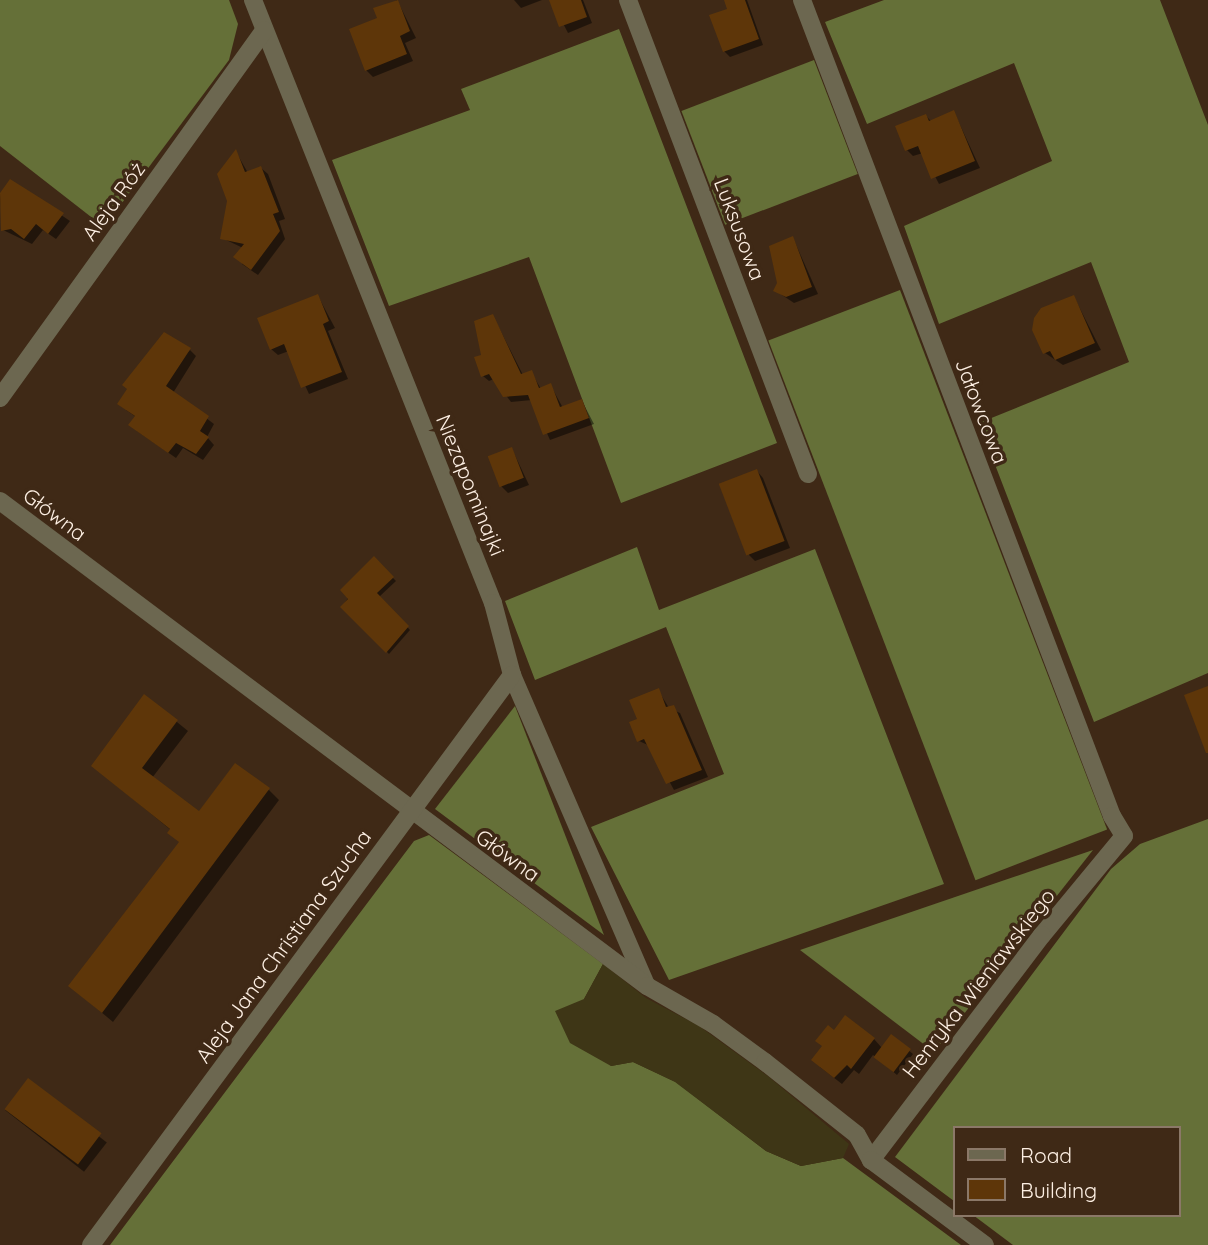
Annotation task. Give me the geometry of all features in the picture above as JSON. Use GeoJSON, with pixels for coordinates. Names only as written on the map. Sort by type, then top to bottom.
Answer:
{"type":"FeatureCollection","features":[{"type":"Feature","properties":{"kind":"street","name":"Niezapominajki"},"geometry":{"type":"LineString","coordinates":[[253,0],[493,603],[512,675],[648,986]]}},
{"type":"Feature","properties":{"kind":"street","name":"Luksusowa"},"geometry":{"type":"LineString","coordinates":[[628,0],[808,474]]}},
{"type":"Feature","properties":{"kind":"street","name":"Jałowcowa"},"geometry":{"type":"LineString","coordinates":[[802,0],[1112,817],[1124,836]]}},
{"type":"Feature","properties":{"kind":"street","name":"Aleja Róż"},"geometry":{"type":"LineString","coordinates":[[0,398],[264,30]]}},
{"type":"Feature","properties":{"kind":"street","name":"Główna"},"geometry":{"type":"LineString","coordinates":[[0,501],[648,986],[713,1024],[765,1062],[857,1135],[871,1160],[985,1245]]}},
{"type":"Feature","properties":{"kind":"street","name":"Aleja Jana Christiana Szucha"},"geometry":{"type":"LineString","coordinates":[[90,1245],[512,675]]}},
{"type":"Feature","properties":{"kind":"street","name":"Henryka Wieniawskiego"},"geometry":{"type":"LineString","coordinates":[[871,1160],[1042,936],[1124,836]]}},
{"type":"Feature","properties":{"kind":"green space"},"geometry":{"type":"Polygon","coordinates":[[[0,0],[229,0],[238,24],[229,60],[104,227],[0,146],[0,0]]]}},
{"type":"Feature","properties":{"kind":"green space"},"geometry":{"type":"Polygon","coordinates":[[[884,0],[1160,0],[1208,125],[1208,673],[1094,722],[979,423],[1129,362],[1091,262],[939,324],[904,226],[1052,161],[1014,63],[867,124],[825,22],[884,0]]]}},
{"type":"Feature","properties":{"kind":"green space"},"geometry":{"type":"Polygon","coordinates":[[[619,29],[777,443],[621,503],[529,257],[389,306],[332,160],[470,110],[461,89],[619,29]]]}},
{"type":"Feature","properties":{"kind":"green space"},"geometry":{"type":"Polygon","coordinates":[[[814,60],[858,174],[725,225],[681,111],[814,60]]]}},
{"type":"Feature","properties":{"kind":"green space"},"geometry":{"type":"Polygon","coordinates":[[[900,290],[1107,830],[976,880],[768,341],[900,290]]]}},
{"type":"Feature","properties":{"kind":"green space"},"geometry":{"type":"Polygon","coordinates":[[[637,547],[659,610],[815,549],[944,884],[669,980],[591,827],[724,774],[666,627],[535,680],[505,601],[637,547]]]}},
{"type":"Feature","properties":{"kind":"green space"},"geometry":{"type":"Polygon","coordinates":[[[515,706],[604,935],[435,809],[515,706]]]}},
{"type":"Feature","properties":{"kind":"green space"},"geometry":{"type":"Polygon","coordinates":[[[1208,819],[1208,1245],[1013,1245],[976,1217],[1180,1217],[1180,1126],[953,1126],[953,1200],[895,1157],[1111,869],[1140,844],[1208,819]]]}},
{"type":"Feature","properties":{"kind":"green space"},"geometry":{"type":"Polygon","coordinates":[[[429,835],[603,964],[584,999],[611,1066],[633,1062],[676,1082],[766,1151],[801,1166],[843,1158],[961,1245],[110,1245],[414,841],[429,835]]]}},
{"type":"Feature","properties":{"kind":"green space"},"geometry":{"type":"Polygon","coordinates":[[[1093,850],[934,1052],[800,950],[1093,850]]]}},
{"type":"Feature","properties":{"kind":"sand"},"geometry":{"type":"Polygon","coordinates":[[[603,964],[646,998],[699,1026],[769,1077],[849,1144],[843,1158],[801,1166],[766,1151],[675,1082],[633,1062],[611,1066],[570,1043],[555,1011],[584,999],[603,964]]]}},
{"type":"Feature","properties":{"kind":"building"},"geometry":{"type":"Polygon","coordinates":[[[398,0],[410,31],[400,36],[407,54],[365,71],[349,29],[377,18],[373,8],[398,0]]]}},
{"type":"Feature","properties":{"kind":"building"},"geometry":{"type":"Polygon","coordinates":[[[549,0],[581,0],[587,17],[559,27],[549,0]]]}},
{"type":"Feature","properties":{"kind":"building"},"geometry":{"type":"Polygon","coordinates":[[[724,0],[745,0],[759,39],[723,52],[709,15],[727,9],[724,0]]]}},
{"type":"Feature","properties":{"kind":"building"},"geometry":{"type":"Polygon","coordinates":[[[954,110],[975,161],[931,179],[918,146],[905,151],[895,126],[926,114],[929,121],[954,110]]]}},
{"type":"Feature","properties":{"kind":"building"},"geometry":{"type":"Polygon","coordinates":[[[236,149],[245,172],[261,166],[279,212],[273,214],[280,231],[251,270],[233,257],[244,244],[220,239],[227,201],[217,174],[236,149]]]}},
{"type":"Feature","properties":{"kind":"building"},"geometry":{"type":"Polygon","coordinates":[[[10,179],[64,213],[48,234],[36,224],[24,239],[11,229],[1,231],[0,193],[10,179]]]}},
{"type":"Feature","properties":{"kind":"building"},"geometry":{"type":"Polygon","coordinates":[[[793,236],[812,287],[786,297],[773,291],[777,283],[769,246],[793,236]]]}},
{"type":"Feature","properties":{"kind":"building"},"geometry":{"type":"Polygon","coordinates":[[[318,294],[329,321],[323,324],[342,372],[301,388],[284,344],[270,350],[257,318],[318,294]]]}},
{"type":"Feature","properties":{"kind":"building"},"geometry":{"type":"Polygon","coordinates":[[[1074,295],[1095,343],[1055,360],[1050,351],[1043,354],[1032,330],[1034,318],[1041,308],[1074,295]]]}},
{"type":"Feature","properties":{"kind":"building"},"geometry":{"type":"Polygon","coordinates":[[[493,314],[521,374],[532,370],[539,388],[551,383],[560,407],[582,399],[589,418],[543,435],[528,395],[503,397],[489,374],[481,377],[474,357],[481,355],[474,321],[493,314]]]}},
{"type":"Feature","properties":{"kind":"building"},"geometry":{"type":"Polygon","coordinates":[[[164,332],[191,348],[166,386],[209,416],[200,431],[209,437],[196,454],[176,443],[168,453],[128,425],[135,416],[117,404],[127,389],[122,385],[164,332]]]}},
{"type":"Feature","properties":{"kind":"building"},"geometry":{"type":"Polygon","coordinates":[[[512,447],[524,478],[500,487],[488,456],[512,447]]]}},
{"type":"Feature","properties":{"kind":"building"},"geometry":{"type":"Polygon","coordinates":[[[757,469],[785,541],[746,556],[719,484],[757,469]]]}},
{"type":"Feature","properties":{"kind":"building"},"geometry":{"type":"Polygon","coordinates":[[[374,556],[394,577],[377,593],[409,626],[386,653],[340,607],[348,599],[340,590],[374,556]]]}},
{"type":"Feature","properties":{"kind":"building"},"geometry":{"type":"Polygon","coordinates":[[[1208,686],[1208,753],[1206,753],[1184,695],[1208,686]]]}},
{"type":"Feature","properties":{"kind":"building"},"geometry":{"type":"Polygon","coordinates":[[[659,688],[666,707],[674,705],[702,770],[666,784],[644,739],[637,742],[629,722],[637,719],[629,700],[659,688]]]}},
{"type":"Feature","properties":{"kind":"building"},"geometry":{"type":"Polygon","coordinates":[[[144,694],[178,720],[142,768],[199,811],[235,763],[270,788],[102,1013],[68,986],[179,842],[167,833],[170,829],[91,766],[144,694]]]}},
{"type":"Feature","properties":{"kind":"building"},"geometry":{"type":"Polygon","coordinates":[[[845,1015],[875,1038],[851,1069],[847,1065],[834,1078],[811,1060],[822,1046],[815,1041],[828,1025],[834,1030],[845,1015]]]}},
{"type":"Feature","properties":{"kind":"building"},"geometry":{"type":"Polygon","coordinates":[[[891,1034],[911,1049],[894,1072],[874,1057],[891,1034]]]}},
{"type":"Feature","properties":{"kind":"building"},"geometry":{"type":"Polygon","coordinates":[[[28,1078],[101,1133],[78,1165],[5,1109],[28,1078]]]}}]}
